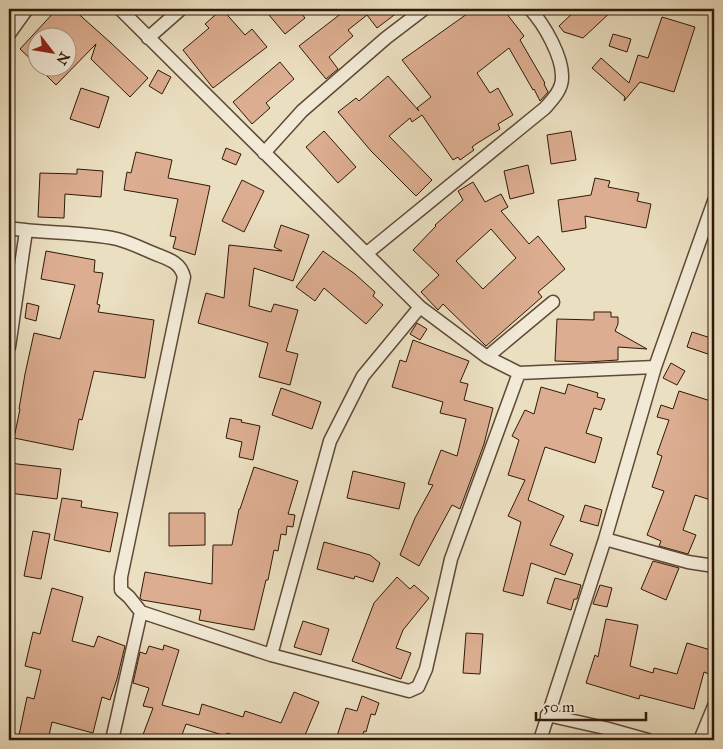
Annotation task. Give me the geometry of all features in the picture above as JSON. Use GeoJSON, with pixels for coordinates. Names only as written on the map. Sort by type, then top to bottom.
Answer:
{"type":"FeatureCollection","features":[{"type":"Feature","properties":{"kind":"street"},"geometry":{"type":"LineString","coordinates":[[9,34],[26,9]]}},
{"type":"Feature","properties":{"kind":"street"},"geometry":{"type":"LineString","coordinates":[[120,9],[420,307],[487,357],[519,373],[655,367]]}},
{"type":"Feature","properties":{"kind":"street"},"geometry":{"type":"LineString","coordinates":[[148,38],[181,9]]}},
{"type":"Feature","properties":{"kind":"street"},"geometry":{"type":"LineString","coordinates":[[264,153],[302,111],[386,38],[424,9]]}},
{"type":"Feature","properties":{"kind":"street"},"geometry":{"type":"LineString","coordinates":[[367,254],[545,108],[556,96],[562,79],[558,57],[538,18],[530,9]]}},
{"type":"Feature","properties":{"kind":"street"},"geometry":{"type":"LineString","coordinates":[[540,740],[605,538],[655,367],[714,201]]}},
{"type":"Feature","properties":{"kind":"street"},"geometry":{"type":"LineString","coordinates":[[9,228],[117,239],[175,262],[182,269],[184,277],[121,577],[121,590],[141,612],[271,655],[409,691],[418,687],[426,669],[451,559],[519,373]]}},
{"type":"Feature","properties":{"kind":"street"},"geometry":{"type":"LineString","coordinates":[[9,347],[26,231]]}},
{"type":"Feature","properties":{"kind":"street"},"geometry":{"type":"LineString","coordinates":[[487,357],[553,302]]}},
{"type":"Feature","properties":{"kind":"street"},"geometry":{"type":"LineString","coordinates":[[271,655],[330,441],[363,376],[420,307]]}},
{"type":"Feature","properties":{"kind":"street"},"geometry":{"type":"LineString","coordinates":[[605,538],[688,562],[714,566]]}},
{"type":"Feature","properties":{"kind":"street"},"geometry":{"type":"LineString","coordinates":[[112,740],[141,612]]}},
{"type":"Feature","properties":{"kind":"street"},"geometry":{"type":"LineString","coordinates":[[700,740],[714,706]]}},
{"type":"Feature","properties":{"kind":"street"},"geometry":{"type":"LineString","coordinates":[[547,715],[648,740]]}},
{"type":"Feature","properties":{"kind":"building"},"geometry":{"type":"Polygon","coordinates":[[[57,9],[73,9],[148,78],[130,97],[91,59],[96,44],[78,62],[78,28],[39,28],[57,9]]]}},
{"type":"Feature","properties":{"kind":"building"},"geometry":{"type":"Polygon","coordinates":[[[222,9],[245,35],[252,29],[267,47],[213,88],[183,50],[209,28],[205,24],[222,9]]]}},
{"type":"Feature","properties":{"kind":"building"},"geometry":{"type":"Polygon","coordinates":[[[277,9],[298,9],[305,18],[285,34],[269,15],[277,9]]]}},
{"type":"Feature","properties":{"kind":"building"},"geometry":{"type":"Polygon","coordinates":[[[347,9],[402,9],[377,28],[367,15],[348,30],[353,36],[329,57],[338,69],[326,79],[299,46],[347,9]]]}},
{"type":"Feature","properties":{"kind":"building"},"geometry":{"type":"Polygon","coordinates":[[[474,9],[503,9],[524,36],[520,40],[545,83],[548,92],[540,101],[509,48],[477,73],[490,93],[498,88],[513,115],[498,124],[500,129],[472,147],[474,150],[460,160],[458,157],[453,160],[422,115],[412,122],[410,118],[389,136],[432,180],[416,196],[371,151],[338,112],[356,98],[359,101],[388,76],[419,111],[417,108],[431,97],[402,60],[474,9]]]}},
{"type":"Feature","properties":{"kind":"building"},"geometry":{"type":"Polygon","coordinates":[[[577,9],[614,9],[583,38],[564,32],[559,26],[577,9]]]}},
{"type":"Feature","properties":{"kind":"building"},"geometry":{"type":"Polygon","coordinates":[[[662,17],[695,27],[674,92],[640,82],[624,101],[625,97],[592,68],[601,58],[629,83],[638,55],[648,58],[662,17]]]}},
{"type":"Feature","properties":{"kind":"building"},"geometry":{"type":"Polygon","coordinates":[[[613,34],[631,39],[627,52],[609,46],[613,34]]]}},
{"type":"Feature","properties":{"kind":"building"},"geometry":{"type":"Polygon","coordinates":[[[28,40],[28,57],[20,49],[28,40]]]}},
{"type":"Feature","properties":{"kind":"building"},"geometry":{"type":"Polygon","coordinates":[[[280,62],[294,79],[266,103],[270,108],[252,124],[233,102],[280,62]]]}},
{"type":"Feature","properties":{"kind":"building"},"geometry":{"type":"Polygon","coordinates":[[[158,70],[171,77],[162,94],[149,86],[158,70]]]}},
{"type":"Feature","properties":{"kind":"building"},"geometry":{"type":"Polygon","coordinates":[[[49,78],[63,78],[56,85],[49,78]]]}},
{"type":"Feature","properties":{"kind":"building"},"geometry":{"type":"Polygon","coordinates":[[[81,88],[109,97],[99,128],[70,119],[81,88]]]}},
{"type":"Feature","properties":{"kind":"building"},"geometry":{"type":"Polygon","coordinates":[[[324,131],[356,167],[338,183],[306,147],[324,131]]]}},
{"type":"Feature","properties":{"kind":"building"},"geometry":{"type":"Polygon","coordinates":[[[571,131],[576,160],[551,164],[547,135],[571,131]]]}},
{"type":"Feature","properties":{"kind":"building"},"geometry":{"type":"Polygon","coordinates":[[[226,148],[241,154],[236,165],[222,159],[226,148]]]}},
{"type":"Feature","properties":{"kind":"building"},"geometry":{"type":"Polygon","coordinates":[[[136,152],[172,160],[168,178],[210,186],[195,255],[173,248],[176,237],[170,236],[178,199],[124,190],[127,172],[131,173],[136,152]]]}},
{"type":"Feature","properties":{"kind":"building"},"geometry":{"type":"Polygon","coordinates":[[[528,165],[534,193],[510,199],[504,171],[528,165]]]}},
{"type":"Feature","properties":{"kind":"building"},"geometry":{"type":"Polygon","coordinates":[[[77,169],[103,171],[101,197],[65,194],[64,218],[38,217],[40,173],[77,174],[77,169]]]}},
{"type":"Feature","properties":{"kind":"building"},"geometry":{"type":"Polygon","coordinates":[[[595,178],[610,181],[608,187],[639,193],[637,201],[651,204],[646,228],[585,216],[586,228],[562,232],[558,200],[591,195],[595,178]]]}},
{"type":"Feature","properties":{"kind":"building"},"geometry":{"type":"Polygon","coordinates":[[[242,180],[264,191],[244,232],[222,221],[242,180]]]}},
{"type":"Feature","properties":{"kind":"building"},"geometry":{"type":"Polygon","coordinates":[[[473,182],[485,202],[501,194],[508,207],[501,211],[529,244],[538,236],[565,269],[538,292],[542,297],[486,346],[443,304],[438,310],[421,292],[439,275],[413,250],[435,225],[463,200],[458,191],[473,182]],[[491,229],[456,261],[483,289],[516,258],[491,229]]]}},
{"type":"Feature","properties":{"kind":"building"},"geometry":{"type":"Polygon","coordinates":[[[281,225],[309,235],[293,281],[254,268],[249,306],[271,312],[274,304],[298,310],[286,351],[298,354],[290,385],[259,377],[268,343],[198,323],[206,293],[224,298],[229,245],[282,251],[274,247],[281,225]]]}},
{"type":"Feature","properties":{"kind":"building"},"geometry":{"type":"Polygon","coordinates":[[[46,251],[95,260],[94,272],[103,273],[97,304],[100,305],[98,312],[154,320],[145,378],[94,371],[82,420],[79,419],[73,450],[14,438],[34,333],[60,339],[75,285],[41,279],[46,251]]]}},
{"type":"Feature","properties":{"kind":"building"},"geometry":{"type":"Polygon","coordinates":[[[323,251],[355,274],[375,292],[373,296],[383,305],[366,324],[324,288],[315,301],[296,287],[323,251]]]}},
{"type":"Feature","properties":{"kind":"building"},"geometry":{"type":"Polygon","coordinates":[[[27,303],[39,306],[36,321],[25,318],[27,303]]]}},
{"type":"Feature","properties":{"kind":"building"},"geometry":{"type":"Polygon","coordinates":[[[594,312],[611,312],[611,317],[618,317],[615,331],[647,349],[618,347],[618,360],[587,362],[555,361],[557,319],[594,320],[594,312]]]}},
{"type":"Feature","properties":{"kind":"building"},"geometry":{"type":"Polygon","coordinates":[[[417,323],[427,329],[420,340],[410,334],[417,323]]]}},
{"type":"Feature","properties":{"kind":"building"},"geometry":{"type":"Polygon","coordinates":[[[692,332],[714,339],[714,356],[687,347],[692,332]]]}},
{"type":"Feature","properties":{"kind":"building"},"geometry":{"type":"Polygon","coordinates":[[[413,340],[469,361],[460,382],[468,384],[464,400],[493,408],[484,444],[460,509],[452,505],[419,566],[400,555],[415,518],[433,485],[428,484],[441,450],[457,456],[466,419],[440,413],[443,402],[392,387],[400,360],[406,362],[413,340]]]}},
{"type":"Feature","properties":{"kind":"building"},"geometry":{"type":"Polygon","coordinates":[[[671,363],[685,371],[677,385],[663,378],[671,363]]]}},
{"type":"Feature","properties":{"kind":"building"},"geometry":{"type":"Polygon","coordinates":[[[568,384],[598,393],[597,397],[605,399],[601,410],[594,408],[586,433],[602,438],[595,463],[545,447],[528,500],[564,516],[550,545],[573,554],[565,575],[531,563],[523,596],[503,591],[521,522],[508,516],[525,480],[508,475],[519,440],[512,436],[525,410],[534,414],[541,387],[565,394],[568,384]]]}},
{"type":"Feature","properties":{"kind":"building"},"geometry":{"type":"Polygon","coordinates":[[[281,388],[321,402],[312,429],[272,415],[281,388]]]}},
{"type":"Feature","properties":{"kind":"building"},"geometry":{"type":"Polygon","coordinates":[[[679,391],[714,402],[714,501],[695,495],[683,530],[696,535],[688,554],[659,546],[661,541],[647,535],[664,491],[652,487],[662,456],[657,454],[669,420],[657,417],[661,405],[673,409],[679,391]]]}},
{"type":"Feature","properties":{"kind":"building"},"geometry":{"type":"Polygon","coordinates":[[[230,418],[260,426],[253,460],[239,457],[242,442],[226,438],[230,418]]]}},
{"type":"Feature","properties":{"kind":"building"},"geometry":{"type":"Polygon","coordinates":[[[9,463],[61,469],[57,499],[9,493],[9,463]]]}},
{"type":"Feature","properties":{"kind":"building"},"geometry":{"type":"Polygon","coordinates":[[[254,467],[298,481],[288,514],[295,515],[293,527],[287,526],[286,535],[281,534],[278,551],[274,550],[254,630],[199,620],[201,610],[142,600],[140,598],[145,572],[212,584],[213,545],[232,545],[239,509],[254,467]]]}},
{"type":"Feature","properties":{"kind":"building"},"geometry":{"type":"Polygon","coordinates":[[[353,471],[405,483],[399,509],[347,498],[353,471]]]}},
{"type":"Feature","properties":{"kind":"building"},"geometry":{"type":"Polygon","coordinates":[[[62,498],[82,501],[81,507],[118,513],[110,552],[54,540],[62,498]]]}},
{"type":"Feature","properties":{"kind":"building"},"geometry":{"type":"Polygon","coordinates":[[[585,505],[602,510],[598,526],[580,521],[585,505]]]}},
{"type":"Feature","properties":{"kind":"building"},"geometry":{"type":"Polygon","coordinates":[[[169,513],[205,513],[205,545],[169,546],[169,513]]]}},
{"type":"Feature","properties":{"kind":"building"},"geometry":{"type":"Polygon","coordinates":[[[33,531],[50,534],[41,579],[24,576],[33,531]]]}},
{"type":"Feature","properties":{"kind":"building"},"geometry":{"type":"Polygon","coordinates":[[[324,542],[370,555],[380,563],[373,582],[355,576],[354,579],[317,569],[324,542]]]}},
{"type":"Feature","properties":{"kind":"building"},"geometry":{"type":"Polygon","coordinates":[[[653,561],[679,568],[666,600],[641,589],[653,561]]]}},
{"type":"Feature","properties":{"kind":"building"},"geometry":{"type":"Polygon","coordinates":[[[397,577],[410,589],[414,585],[429,598],[403,630],[396,648],[411,653],[401,679],[352,661],[374,603],[397,577]]]}},
{"type":"Feature","properties":{"kind":"building"},"geometry":{"type":"Polygon","coordinates":[[[555,578],[581,585],[571,610],[547,603],[555,578]]]}},
{"type":"Feature","properties":{"kind":"building"},"geometry":{"type":"Polygon","coordinates":[[[600,585],[612,588],[607,607],[593,604],[600,585]]]}},
{"type":"Feature","properties":{"kind":"building"},"geometry":{"type":"Polygon","coordinates":[[[52,588],[83,597],[72,641],[94,647],[98,636],[125,646],[110,700],[102,697],[93,733],[52,722],[48,740],[18,740],[27,697],[34,699],[41,670],[25,666],[33,632],[40,634],[52,588]]]}},
{"type":"Feature","properties":{"kind":"building"},"geometry":{"type":"Polygon","coordinates":[[[606,619],[638,625],[630,666],[653,673],[654,668],[677,674],[687,643],[714,651],[709,674],[704,672],[694,709],[640,695],[639,699],[586,683],[595,655],[598,657],[606,619]]]}},
{"type":"Feature","properties":{"kind":"building"},"geometry":{"type":"Polygon","coordinates":[[[303,621],[329,629],[321,655],[294,647],[303,621]]]}},
{"type":"Feature","properties":{"kind":"building"},"geometry":{"type":"Polygon","coordinates":[[[466,633],[483,634],[480,674],[463,673],[466,633]]]}},
{"type":"Feature","properties":{"kind":"building"},"geometry":{"type":"Polygon","coordinates":[[[164,645],[179,650],[162,705],[199,715],[202,704],[243,717],[245,711],[281,723],[294,692],[319,702],[303,740],[249,740],[227,733],[226,736],[186,724],[180,740],[141,740],[153,708],[143,706],[149,688],[133,683],[140,652],[146,654],[149,646],[163,650],[164,645]]]}},
{"type":"Feature","properties":{"kind":"building"},"geometry":{"type":"Polygon","coordinates":[[[362,696],[379,703],[375,715],[371,714],[366,732],[364,731],[361,740],[337,736],[346,708],[357,711],[362,696]]]}}]}
